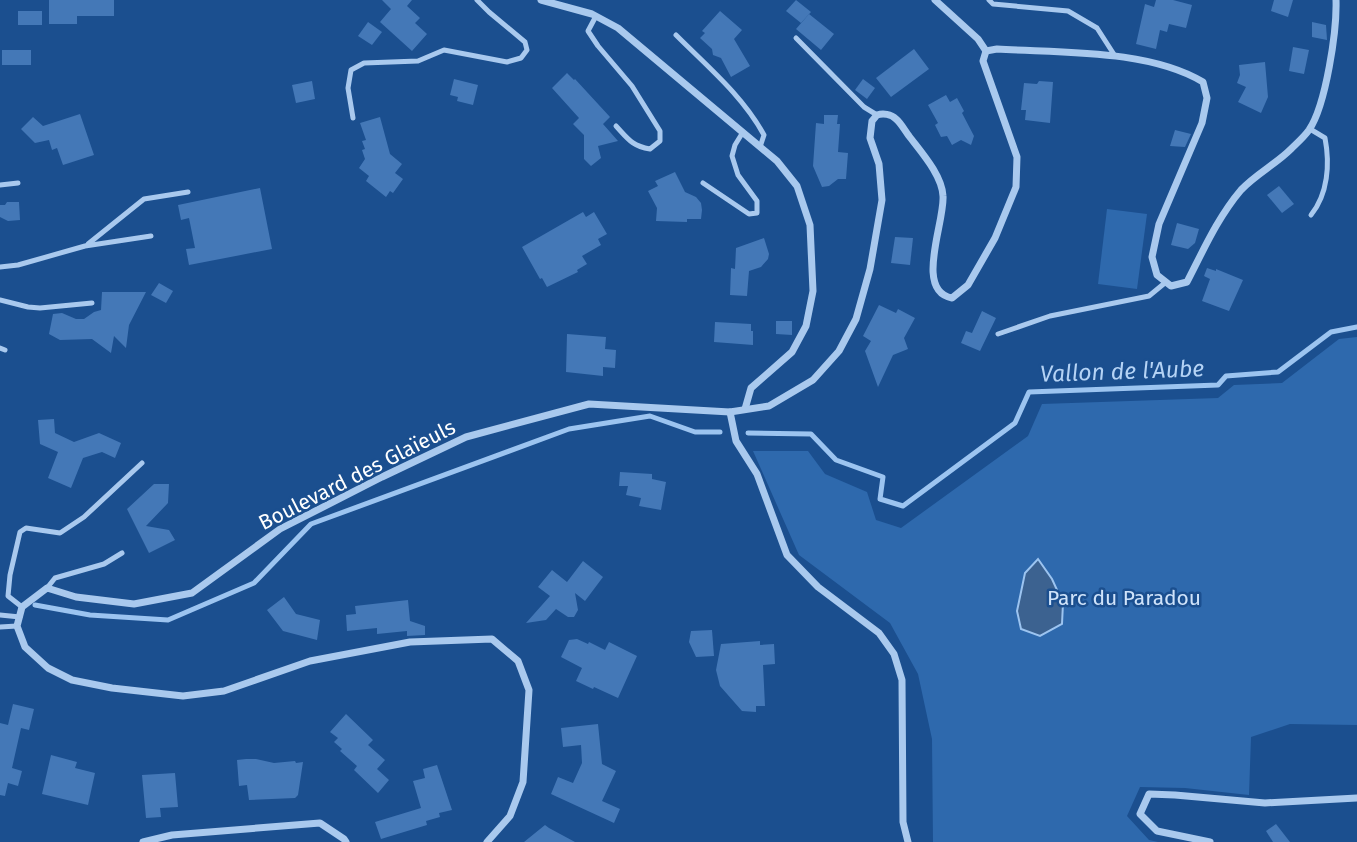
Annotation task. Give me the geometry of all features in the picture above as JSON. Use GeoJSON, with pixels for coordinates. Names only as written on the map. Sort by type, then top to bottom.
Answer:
{"type":"FeatureCollection","features":[{"type":"Feature","properties":{"kind":"street"},"geometry":{"type":"LineString","coordinates":[[541,0],[596,16],[618,28],[777,161],[797,186],[810,225],[813,291],[806,326],[792,352],[751,388],[745,409]]}},
{"type":"Feature","properties":{"kind":"street"},"geometry":{"type":"LineString","coordinates":[[935,0],[978,39],[986,51]]}},
{"type":"Feature","properties":{"kind":"street"},"geometry":{"type":"LineString","coordinates":[[986,51],[997,49],[1140,59],[1188,73],[1203,82],[1207,98],[1202,123],[1159,224],[1152,257],[1157,275],[1171,286],[1187,282],[1222,216],[1243,188],[1289,151],[1310,129],[1321,103],[1329,67],[1336,0]]}},
{"type":"Feature","properties":{"kind":"street"},"geometry":{"type":"LineString","coordinates":[[877,115],[883,113],[895,117],[934,169],[944,195],[932,272],[935,288],[943,296],[952,298],[968,285],[995,238],[1016,187],[1017,156],[983,61],[986,51]]}},
{"type":"Feature","properties":{"kind":"street","name":"Boulevard des Glaïeuls"},"geometry":{"type":"LineString","coordinates":[[47,587],[76,597],[134,604],[192,593],[281,529],[394,471],[466,437],[589,404],[730,412],[769,406],[813,380],[839,351],[856,319],[870,269],[882,200],[879,164],[870,138],[872,121],[877,115]]}},
{"type":"Feature","properties":{"kind":"street"},"geometry":{"type":"LineString","coordinates":[[730,412],[736,441],[757,474],[787,555],[818,587],[879,633],[894,654],[902,680],[903,822],[908,842]]}},
{"type":"Feature","properties":{"kind":"street"},"geometry":{"type":"LineString","coordinates":[[47,587],[22,607],[18,621],[24,647],[48,668],[72,680],[112,688],[183,696],[224,691],[310,661],[410,642],[492,639],[518,661],[529,690],[523,782],[510,816],[487,842]]}},
{"type":"Feature","properties":{"kind":"street"},"geometry":{"type":"LineString","coordinates":[[1210,842],[1157,831],[1140,814],[1149,794],[1265,803],[1357,798]]}},
{"type":"Feature","properties":{"kind":"street"},"geometry":{"type":"LineString","coordinates":[[143,842],[172,835],[320,823],[346,842]]}},
{"type":"Feature","properties":{"kind":"lane"},"geometry":{"type":"LineString","coordinates":[[353,118],[348,88],[351,71],[364,63],[418,61],[444,50],[508,62],[521,58],[527,50],[525,42],[477,0]]}},
{"type":"Feature","properties":{"kind":"lane"},"geometry":{"type":"LineString","coordinates":[[989,0],[993,4],[1068,11],[1097,28],[1115,56]]}},
{"type":"Feature","properties":{"kind":"lane"},"geometry":{"type":"LineString","coordinates":[[596,16],[588,31],[632,86],[660,131],[660,141],[650,149],[640,148],[631,143],[616,126]]}},
{"type":"Feature","properties":{"kind":"lane"},"geometry":{"type":"LineString","coordinates":[[676,34],[756,119],[764,135],[760,147]]}},
{"type":"Feature","properties":{"kind":"lane"},"geometry":{"type":"LineString","coordinates":[[796,38],[864,107],[877,115]]}},
{"type":"Feature","properties":{"kind":"lane"},"geometry":{"type":"LineString","coordinates":[[1310,129],[1325,138],[1328,155],[1324,191],[1319,206],[1311,215]]}},
{"type":"Feature","properties":{"kind":"lane"},"geometry":{"type":"LineString","coordinates":[[703,183],[749,214],[757,213],[757,201],[738,175],[732,156],[743,132]]}},
{"type":"Feature","properties":{"kind":"lane"},"geometry":{"type":"LineString","coordinates":[[0,185],[18,183]]}},
{"type":"Feature","properties":{"kind":"lane"},"geometry":{"type":"LineString","coordinates":[[85,246],[144,199],[188,192]]}},
{"type":"Feature","properties":{"kind":"lane"},"geometry":{"type":"LineString","coordinates":[[0,267],[18,265],[85,246],[151,236]]}},
{"type":"Feature","properties":{"kind":"lane"},"geometry":{"type":"LineString","coordinates":[[999,334],[1049,316],[1149,296],[1166,282]]}},
{"type":"Feature","properties":{"kind":"lane"},"geometry":{"type":"LineString","coordinates":[[0,300],[40,308],[92,303]]}},
{"type":"Feature","properties":{"kind":"lane"},"geometry":{"type":"LineString","coordinates":[[22,607],[8,596],[20,532],[26,528],[60,533],[84,517],[142,463]]}},
{"type":"Feature","properties":{"kind":"lane"},"geometry":{"type":"LineString","coordinates":[[47,587],[55,578],[104,564],[122,553]]}},
{"type":"Feature","properties":{"kind":"lane"},"geometry":{"type":"LineString","coordinates":[[0,615],[18,621]]}},
{"type":"Feature","properties":{"kind":"lane"},"geometry":{"type":"LineString","coordinates":[[0,627],[18,621]]}},
{"type":"Feature","properties":{"kind":"green space"},"geometry":{"type":"Polygon","coordinates":[[[1107,209],[1147,214],[1137,289],[1098,284],[1107,209]]]}},
{"type":"Feature","properties":{"kind":"green space","name":"Parc du Paradou"},"geometry":{"type":"Polygon","coordinates":[[[1357,337],[1357,725],[1290,724],[1251,737],[1249,795],[1185,788],[1140,787],[1127,816],[1149,840],[1158,842],[933,842],[932,739],[918,674],[890,623],[799,555],[753,451],[808,451],[825,474],[867,492],[876,520],[901,528],[1028,436],[1042,404],[1218,398],[1234,385],[1282,383],[1339,339],[1357,337]]]}},
{"type":"Feature","properties":{"kind":"shaded area"},"geometry":{"type":"Polygon","coordinates":[[[1038,559],[1052,579],[1063,603],[1062,624],[1040,636],[1021,629],[1017,611],[1025,573],[1038,559]]]}},
{"type":"Feature","properties":{"kind":"building"},"geometry":{"type":"Polygon","coordinates":[[[49,0],[114,0],[114,16],[77,16],[77,24],[49,24],[49,0]]]}},
{"type":"Feature","properties":{"kind":"building"},"geometry":{"type":"Polygon","coordinates":[[[382,0],[412,0],[407,6],[420,18],[415,23],[427,34],[412,51],[380,22],[391,9],[382,0]]]}},
{"type":"Feature","properties":{"kind":"building"},"geometry":{"type":"Polygon","coordinates":[[[796,0],[811,12],[801,23],[786,11],[796,0]]]}},
{"type":"Feature","properties":{"kind":"building"},"geometry":{"type":"Polygon","coordinates":[[[1156,0],[1173,0],[1192,5],[1186,28],[1169,24],[1167,32],[1160,30],[1156,49],[1136,44],[1145,4],[1154,7],[1156,0]]]}},
{"type":"Feature","properties":{"kind":"building"},"geometry":{"type":"Polygon","coordinates":[[[1274,0],[1293,0],[1288,17],[1271,11],[1274,0]]]}},
{"type":"Feature","properties":{"kind":"building"},"geometry":{"type":"Polygon","coordinates":[[[18,11],[42,11],[42,25],[18,25],[18,11]]]}},
{"type":"Feature","properties":{"kind":"building"},"geometry":{"type":"Polygon","coordinates":[[[720,11],[742,30],[734,39],[750,66],[731,77],[721,58],[713,55],[712,49],[700,38],[705,33],[702,31],[720,11]]]}},
{"type":"Feature","properties":{"kind":"building"},"geometry":{"type":"Polygon","coordinates":[[[809,14],[834,34],[821,50],[796,29],[809,14]]]}},
{"type":"Feature","properties":{"kind":"building"},"geometry":{"type":"Polygon","coordinates":[[[368,22],[382,32],[372,45],[358,36],[368,22]]]}},
{"type":"Feature","properties":{"kind":"building"},"geometry":{"type":"Polygon","coordinates":[[[1312,22],[1326,25],[1327,40],[1312,37],[1312,22]]]}},
{"type":"Feature","properties":{"kind":"building"},"geometry":{"type":"Polygon","coordinates":[[[1293,47],[1309,50],[1304,74],[1289,71],[1293,47]]]}},
{"type":"Feature","properties":{"kind":"building"},"geometry":{"type":"Polygon","coordinates":[[[914,49],[929,69],[891,97],[876,78],[914,49]]]}},
{"type":"Feature","properties":{"kind":"building"},"geometry":{"type":"Polygon","coordinates":[[[2,50],[31,50],[31,65],[2,65],[2,50]]]}},
{"type":"Feature","properties":{"kind":"building"},"geometry":{"type":"Polygon","coordinates":[[[1265,62],[1268,97],[1261,113],[1238,102],[1246,87],[1237,83],[1239,65],[1265,62]]]}},
{"type":"Feature","properties":{"kind":"building"},"geometry":{"type":"Polygon","coordinates":[[[567,73],[610,117],[603,124],[618,141],[598,146],[601,158],[591,166],[584,159],[584,135],[573,124],[579,118],[552,88],[567,73]]]}},
{"type":"Feature","properties":{"kind":"building"},"geometry":{"type":"Polygon","coordinates":[[[454,79],[478,85],[473,105],[457,101],[458,97],[450,95],[454,79]]]}},
{"type":"Feature","properties":{"kind":"building"},"geometry":{"type":"Polygon","coordinates":[[[863,79],[875,88],[867,99],[855,90],[863,79]]]}},
{"type":"Feature","properties":{"kind":"building"},"geometry":{"type":"Polygon","coordinates":[[[312,81],[315,99],[296,103],[292,85],[312,81]]]}},
{"type":"Feature","properties":{"kind":"building"},"geometry":{"type":"Polygon","coordinates":[[[1039,81],[1053,82],[1050,123],[1025,120],[1026,110],[1021,110],[1024,83],[1037,84],[1039,81]]]}},
{"type":"Feature","properties":{"kind":"building"},"geometry":{"type":"Polygon","coordinates":[[[946,95],[950,102],[957,98],[964,111],[962,113],[974,136],[971,145],[961,140],[952,145],[947,136],[941,137],[935,125],[938,123],[928,105],[946,95]]]}},
{"type":"Feature","properties":{"kind":"building"},"geometry":{"type":"Polygon","coordinates":[[[80,114],[94,155],[63,165],[57,148],[52,150],[49,140],[35,143],[21,129],[33,117],[43,126],[80,114]]]}},
{"type":"Feature","properties":{"kind":"building"},"geometry":{"type":"Polygon","coordinates":[[[824,115],[838,115],[838,152],[848,153],[846,179],[838,179],[829,186],[822,187],[813,166],[816,123],[824,124],[824,115]]]}},
{"type":"Feature","properties":{"kind":"building"},"geometry":{"type":"Polygon","coordinates":[[[380,117],[390,154],[402,164],[395,173],[403,179],[393,193],[390,191],[386,197],[366,181],[369,176],[359,168],[365,159],[362,141],[366,140],[360,123],[380,117]]]}},
{"type":"Feature","properties":{"kind":"building"},"geometry":{"type":"Polygon","coordinates":[[[1175,130],[1191,134],[1185,147],[1170,146],[1175,130]]]}},
{"type":"Feature","properties":{"kind":"building"},"geometry":{"type":"Polygon","coordinates":[[[675,172],[685,192],[696,197],[701,203],[701,219],[687,219],[687,222],[656,221],[657,208],[648,191],[658,186],[655,181],[675,172]]]}},
{"type":"Feature","properties":{"kind":"building"},"geometry":{"type":"Polygon","coordinates":[[[1279,186],[1294,204],[1282,213],[1267,195],[1279,186]]]}},
{"type":"Feature","properties":{"kind":"building"},"geometry":{"type":"Polygon","coordinates":[[[260,188],[272,249],[189,265],[186,249],[195,248],[189,218],[181,220],[178,205],[260,188]]]}},
{"type":"Feature","properties":{"kind":"building"},"geometry":{"type":"Polygon","coordinates":[[[19,202],[20,220],[8,221],[0,217],[0,205],[19,202]]]}},
{"type":"Feature","properties":{"kind":"building"},"geometry":{"type":"Polygon","coordinates":[[[583,212],[586,217],[594,212],[607,234],[598,239],[601,245],[582,256],[587,264],[577,270],[578,272],[547,287],[522,247],[583,212]]]}},
{"type":"Feature","properties":{"kind":"building"},"geometry":{"type":"Polygon","coordinates":[[[1177,223],[1199,229],[1195,243],[1188,249],[1171,245],[1177,223]]]}},
{"type":"Feature","properties":{"kind":"building"},"geometry":{"type":"Polygon","coordinates":[[[895,237],[913,238],[910,265],[891,263],[895,237]]]}},
{"type":"Feature","properties":{"kind":"building"},"geometry":{"type":"Polygon","coordinates":[[[764,238],[768,259],[761,267],[749,271],[747,296],[730,295],[731,268],[735,269],[736,248],[764,238]]]}},
{"type":"Feature","properties":{"kind":"building"},"geometry":{"type":"Polygon","coordinates":[[[1207,268],[1243,280],[1229,311],[1202,301],[1210,279],[1204,276],[1207,268]]]}},
{"type":"Feature","properties":{"kind":"building"},"geometry":{"type":"Polygon","coordinates":[[[159,283],[173,291],[166,303],[151,295],[159,283]]]}},
{"type":"Feature","properties":{"kind":"building"},"geometry":{"type":"Polygon","coordinates":[[[102,292],[146,292],[129,325],[126,348],[114,336],[111,353],[92,339],[60,340],[49,334],[53,314],[62,313],[76,319],[84,319],[101,310],[102,292]]]}},
{"type":"Feature","properties":{"kind":"building"},"geometry":{"type":"Polygon","coordinates":[[[879,305],[896,313],[898,309],[915,318],[904,338],[908,349],[893,355],[878,387],[865,351],[871,341],[863,336],[879,305]]]}},
{"type":"Feature","properties":{"kind":"building"},"geometry":{"type":"Polygon","coordinates":[[[982,311],[996,318],[980,351],[961,343],[966,331],[972,333],[982,311]]]}},
{"type":"Feature","properties":{"kind":"building"},"geometry":{"type":"Polygon","coordinates":[[[776,321],[792,321],[792,335],[776,334],[776,321]]]}},
{"type":"Feature","properties":{"kind":"building"},"geometry":{"type":"Polygon","coordinates":[[[715,322],[751,324],[753,345],[714,342],[715,322]]]}},
{"type":"Feature","properties":{"kind":"building"},"geometry":{"type":"Polygon","coordinates":[[[567,334],[606,337],[605,349],[616,350],[615,368],[603,367],[603,376],[566,372],[567,334]]]}},
{"type":"Feature","properties":{"kind":"building"},"geometry":{"type":"Polygon","coordinates":[[[54,419],[55,433],[74,442],[99,433],[121,443],[115,458],[102,452],[83,458],[71,488],[48,478],[58,452],[40,444],[38,420],[54,419]]]}},
{"type":"Feature","properties":{"kind":"building"},"geometry":{"type":"Polygon","coordinates":[[[620,472],[652,474],[652,479],[666,482],[661,510],[639,506],[641,498],[626,495],[628,486],[619,486],[620,472]]]}},
{"type":"Feature","properties":{"kind":"building"},"geometry":{"type":"Polygon","coordinates":[[[154,484],[169,484],[168,503],[146,526],[169,530],[175,540],[149,553],[127,509],[154,484]]]}},
{"type":"Feature","properties":{"kind":"building"},"geometry":{"type":"Polygon","coordinates":[[[583,561],[603,577],[585,601],[575,593],[578,610],[574,617],[568,617],[556,609],[546,620],[526,623],[550,596],[538,587],[552,570],[567,582],[583,561]]]}},
{"type":"Feature","properties":{"kind":"building"},"geometry":{"type":"Polygon","coordinates":[[[284,597],[296,614],[320,620],[317,640],[283,631],[267,610],[284,597]]]}},
{"type":"Feature","properties":{"kind":"building"},"geometry":{"type":"Polygon","coordinates":[[[408,600],[410,621],[425,626],[425,635],[407,636],[407,631],[377,634],[377,628],[347,631],[346,615],[356,614],[355,606],[408,600]]]}},
{"type":"Feature","properties":{"kind":"building"},"geometry":{"type":"Polygon","coordinates":[[[712,630],[714,656],[696,657],[689,642],[691,631],[712,630]]]}},
{"type":"Feature","properties":{"kind":"building"},"geometry":{"type":"Polygon","coordinates":[[[577,639],[605,650],[609,642],[637,656],[618,698],[576,681],[582,668],[561,657],[569,640],[577,639]]]}},
{"type":"Feature","properties":{"kind":"building"},"geometry":{"type":"Polygon","coordinates":[[[760,641],[760,645],[774,644],[775,664],[763,665],[765,706],[756,706],[756,712],[742,711],[720,686],[716,670],[721,644],[760,641]]]}},
{"type":"Feature","properties":{"kind":"building"},"geometry":{"type":"Polygon","coordinates":[[[13,704],[34,709],[29,730],[21,728],[12,768],[22,771],[18,786],[8,783],[5,796],[0,795],[0,723],[8,725],[13,704]]]}},
{"type":"Feature","properties":{"kind":"building"},"geometry":{"type":"Polygon","coordinates":[[[346,714],[373,740],[368,745],[385,760],[377,769],[389,780],[378,793],[354,770],[357,766],[334,742],[338,738],[330,732],[346,714]]]}},
{"type":"Feature","properties":{"kind":"building"},"geometry":{"type":"Polygon","coordinates":[[[598,724],[602,764],[616,771],[602,801],[620,809],[614,823],[551,794],[558,777],[573,783],[582,763],[581,745],[563,747],[561,728],[598,724]]]}},
{"type":"Feature","properties":{"kind":"building"},"geometry":{"type":"Polygon","coordinates":[[[51,755],[77,762],[75,768],[95,773],[88,805],[42,794],[51,755]]]}},
{"type":"Feature","properties":{"kind":"building"},"geometry":{"type":"Polygon","coordinates":[[[237,760],[274,763],[303,762],[298,795],[295,798],[249,800],[247,785],[239,786],[237,760]]]}},
{"type":"Feature","properties":{"kind":"building"},"geometry":{"type":"Polygon","coordinates":[[[437,765],[452,810],[439,813],[440,817],[426,821],[427,825],[381,839],[375,822],[421,808],[413,781],[425,778],[423,769],[437,765]]]}},
{"type":"Feature","properties":{"kind":"building"},"geometry":{"type":"Polygon","coordinates":[[[175,773],[178,807],[160,808],[161,817],[146,818],[142,775],[175,773]]]}},
{"type":"Feature","properties":{"kind":"building"},"geometry":{"type":"Polygon","coordinates":[[[1276,824],[1290,842],[1273,842],[1266,831],[1276,824]]]}},
{"type":"Feature","properties":{"kind":"building"},"geometry":{"type":"Polygon","coordinates":[[[545,825],[549,828],[575,842],[524,842],[545,825]]]}},
{"type":"Feature","properties":{"kind":"waterway","name":"Vallon de l'Aube"},"geometry":{"type":"LineString","coordinates":[[748,433],[811,434],[836,460],[883,477],[880,499],[903,506],[1015,423],[1029,392],[1218,385],[1226,376],[1278,372],[1331,332],[1357,327]]}},
{"type":"Feature","properties":{"kind":"waterway"},"geometry":{"type":"LineString","coordinates":[[35,605],[90,615],[168,620],[254,583],[311,524],[569,429],[650,416],[695,432],[720,432]]}}]}
